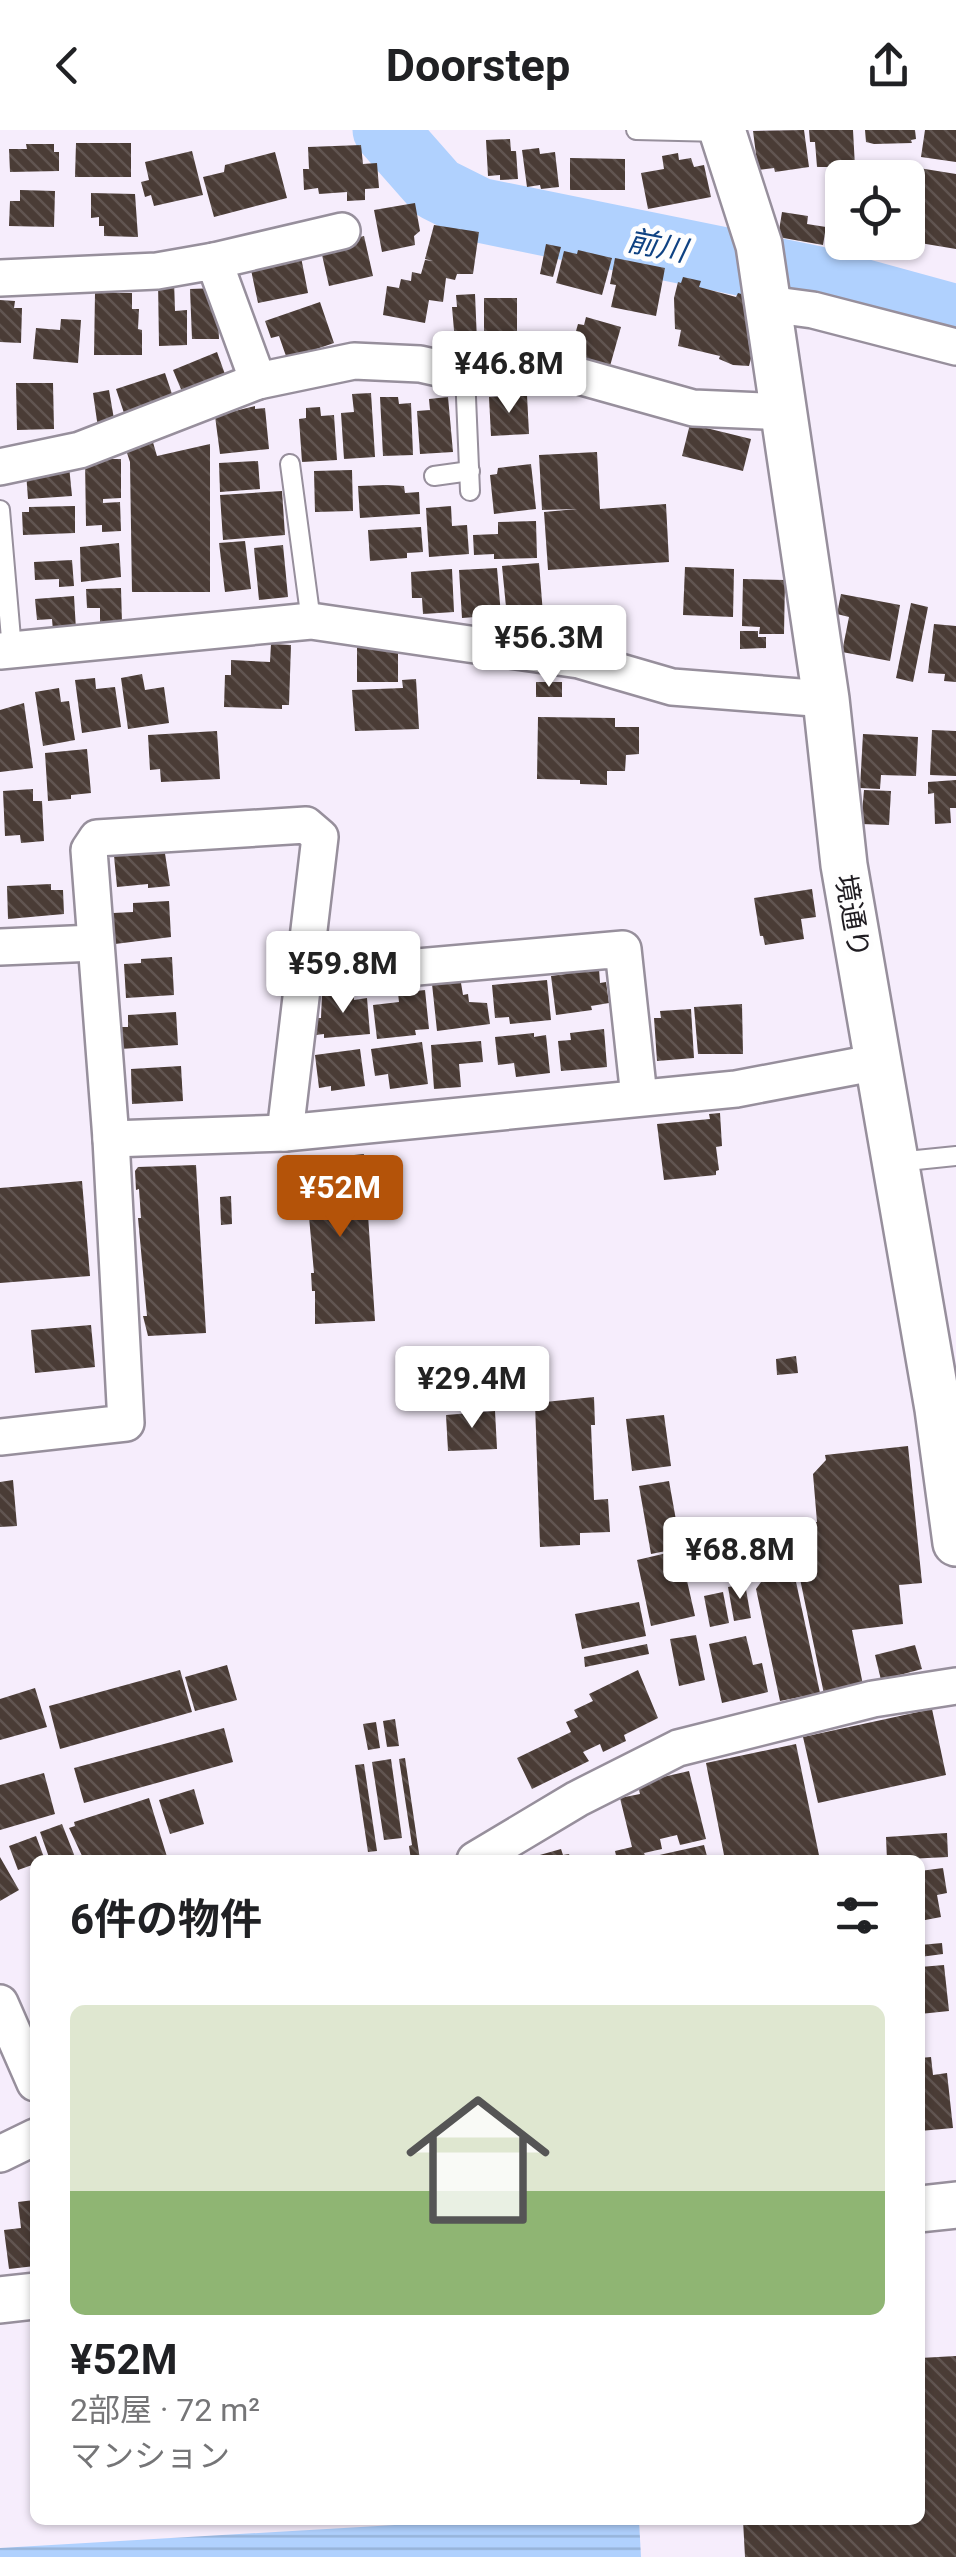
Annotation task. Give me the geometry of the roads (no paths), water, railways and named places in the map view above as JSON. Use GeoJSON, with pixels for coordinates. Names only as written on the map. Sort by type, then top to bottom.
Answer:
{"type":"FeatureCollection","features":[{"type":"Feature","properties":{"kind":"street","name":"境通り"},"geometry":{"type":"LineString","coordinates":[[723,131],[764,278],[826,699],[844,865],[938,1409],[956,1543]]}},
{"type":"Feature","properties":{"kind":"street"},"geometry":{"type":"LineString","coordinates":[[0,278],[157,271],[342,231]]}},
{"type":"Feature","properties":{"kind":"street"},"geometry":{"type":"LineString","coordinates":[[214,261],[258,380]]}},
{"type":"Feature","properties":{"kind":"street"},"geometry":{"type":"LineString","coordinates":[[764,278],[813,310],[956,347]]}},
{"type":"Feature","properties":{"kind":"street"},"geometry":{"type":"LineString","coordinates":[[0,467],[80,450],[258,380],[354,361],[420,364],[466,374],[557,370],[694,408],[785,412]]}},
{"type":"Feature","properties":{"kind":"street"},"geometry":{"type":"LineString","coordinates":[[6,650],[310,621],[579,660],[672,687],[826,699]]}},
{"type":"Feature","properties":{"kind":"street"},"geometry":{"type":"LineString","coordinates":[[0,1437],[126,1423],[111,1139],[89,850],[97,838],[306,825],[320,837],[284,1133]]}},
{"type":"Feature","properties":{"kind":"street"},"geometry":{"type":"LineString","coordinates":[[0,947],[95,943]]}},
{"type":"Feature","properties":{"kind":"street"},"geometry":{"type":"LineString","coordinates":[[303,977],[624,949],[639,1097]]}},
{"type":"Feature","properties":{"kind":"street"},"geometry":{"type":"LineString","coordinates":[[111,1139],[284,1133],[736,1089],[878,1062]]}},
{"type":"Feature","properties":{"kind":"street"},"geometry":{"type":"LineString","coordinates":[[484,1855],[608,1782],[678,1748],[872,1699],[956,1686]]}},
{"type":"Feature","properties":{"kind":"street"},"geometry":{"type":"LineString","coordinates":[[0,2002],[30,2071]]}},
{"type":"Feature","properties":{"kind":"street"},"geometry":{"type":"LineString","coordinates":[[0,2154],[30,2139]]}},
{"type":"Feature","properties":{"kind":"street"},"geometry":{"type":"LineString","coordinates":[[925,2208],[956,2205]]}},
{"type":"Feature","properties":{"kind":"street"},"geometry":{"type":"LineString","coordinates":[[0,2300],[30,2297]]}},
{"type":"Feature","properties":{"kind":"lane"},"geometry":{"type":"LineString","coordinates":[[636,130],[723,131]]}},
{"type":"Feature","properties":{"kind":"lane"},"geometry":{"type":"LineString","coordinates":[[466,374],[470,491]]}},
{"type":"Feature","properties":{"kind":"lane"},"geometry":{"type":"LineString","coordinates":[[290,464],[310,621]]}},
{"type":"Feature","properties":{"kind":"lane"},"geometry":{"type":"LineString","coordinates":[[434,476],[470,471]]}},
{"type":"Feature","properties":{"kind":"lane"},"geometry":{"type":"LineString","coordinates":[[0,510],[6,650]]}},
{"type":"Feature","properties":{"kind":"lane"},"geometry":{"type":"LineString","coordinates":[[896,1162],[956,1156]]}},
{"type":"Feature","properties":{"kind":"water"},"geometry":{"type":"Polygon","coordinates":[[[394,2525],[639,2525],[641,2557],[0,2557],[0,2548],[394,2525]]]}},
{"type":"Feature","properties":{"kind":"waterway","name":"前川"},"geometry":{"type":"LineString","coordinates":[[385,130],[437,189],[479,210],[814,278],[956,317]]}}]}
